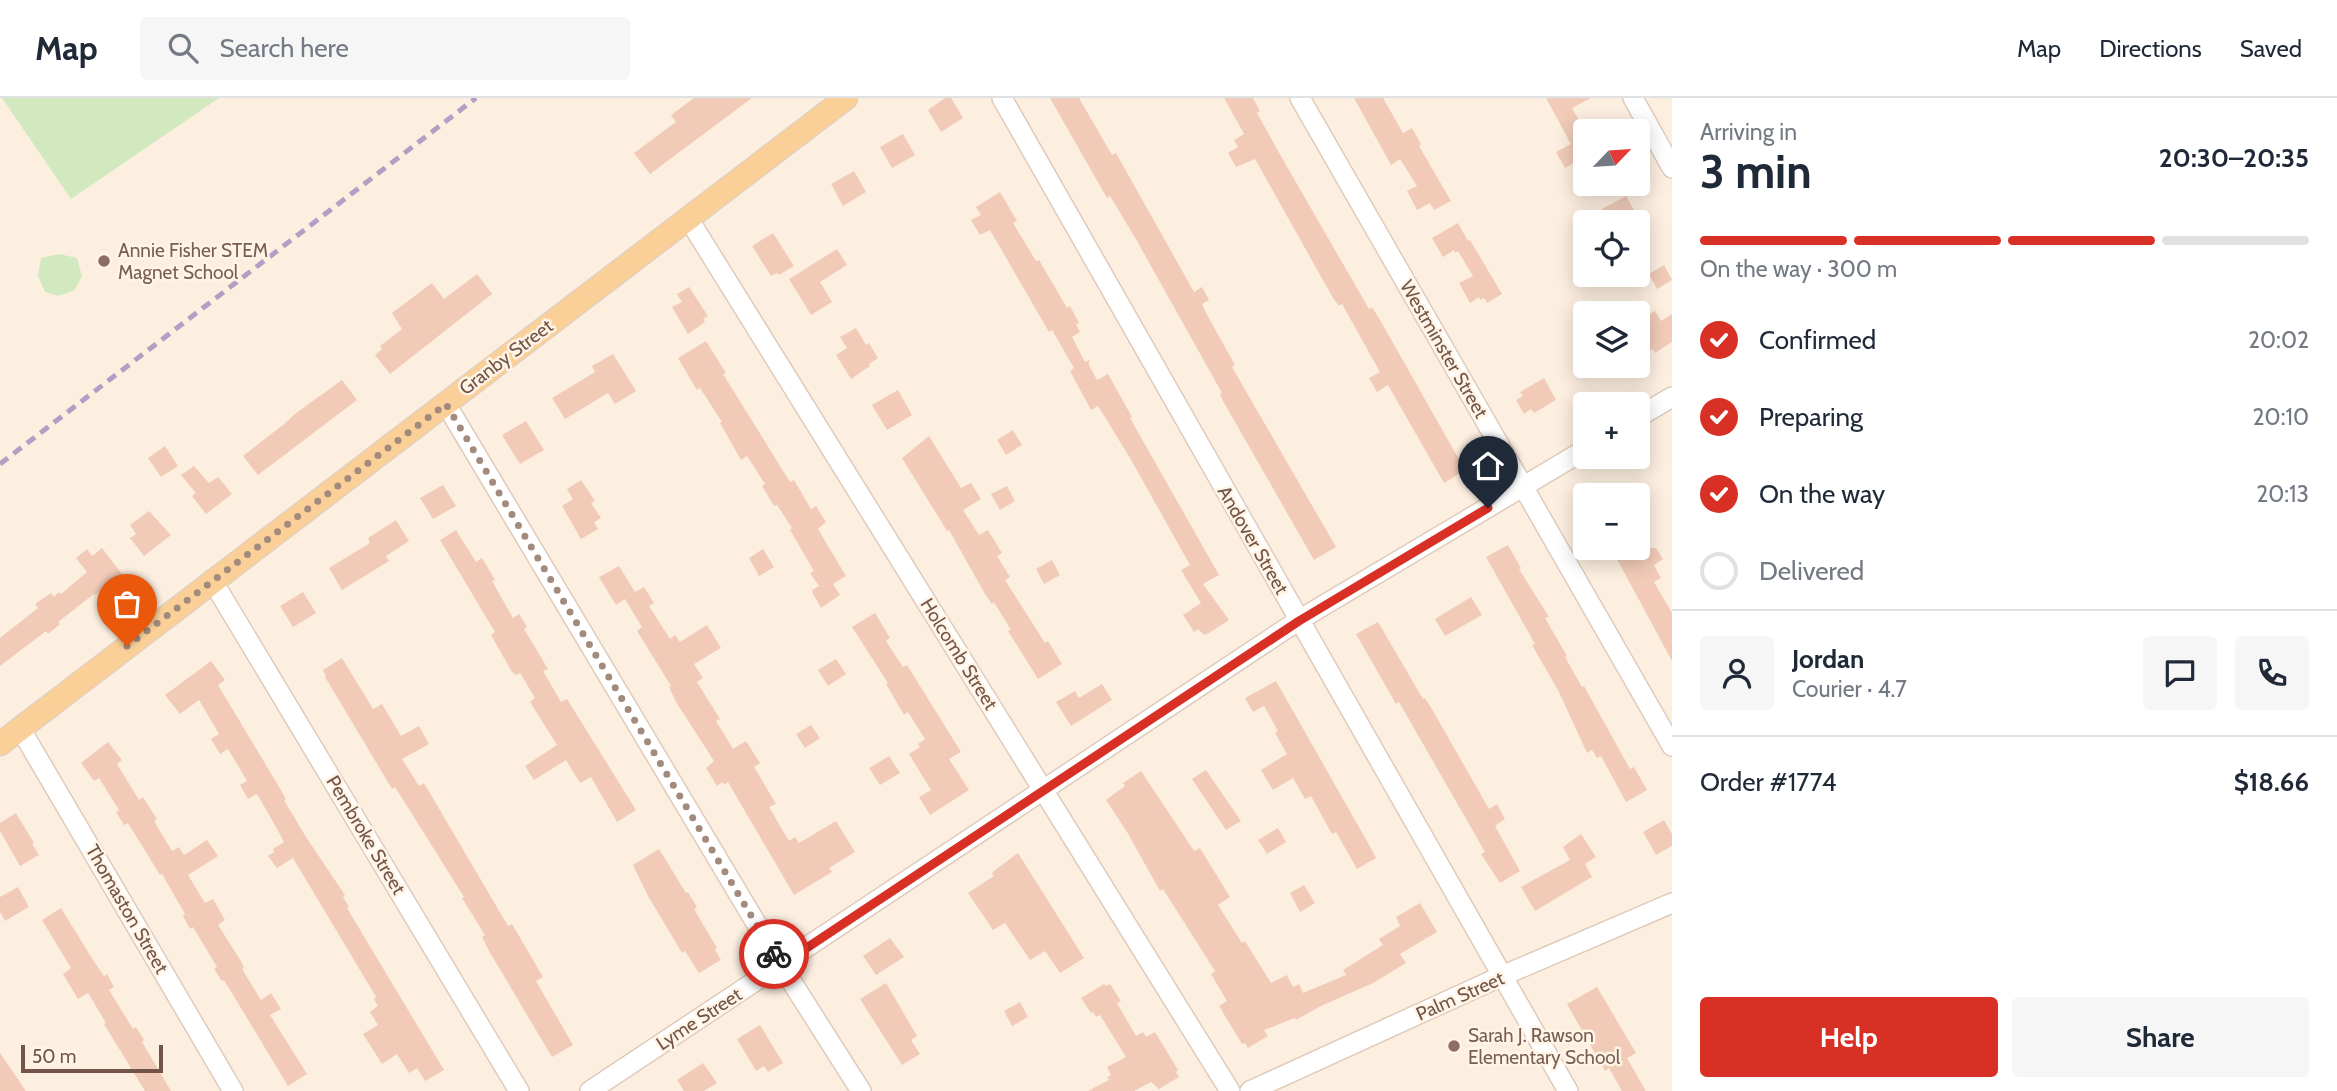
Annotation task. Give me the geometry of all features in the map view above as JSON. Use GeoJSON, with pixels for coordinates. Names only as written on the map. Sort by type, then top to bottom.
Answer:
{"type":"FeatureCollection","features":[{"type":"Feature","properties":{"kind":"main road","name":"Granby Street"},"geometry":{"type":"LineString","coordinates":[[0,744],[846,98]]}},
{"type":"Feature","properties":{"kind":"street","name":"Andover Street"},"geometry":{"type":"LineString","coordinates":[[1002,98],[1568,1091]]}},
{"type":"Feature","properties":{"kind":"street","name":"Westminster Street"},"geometry":{"type":"LineString","coordinates":[[1300,98],[1672,746]]}},
{"type":"Feature","properties":{"kind":"street"},"geometry":{"type":"LineString","coordinates":[[1633,98],[1672,169]]}},
{"type":"Feature","properties":{"kind":"street","name":"Holcomb Street"},"geometry":{"type":"LineString","coordinates":[[688,218],[1230,1091]]}},
{"type":"Feature","properties":{"kind":"street"},"geometry":{"type":"LineString","coordinates":[[1650,410],[1672,397]]}},
{"type":"Feature","properties":{"kind":"street"},"geometry":{"type":"LineString","coordinates":[[446,404],[781,965],[861,1091]]}},
{"type":"Feature","properties":{"kind":"street","name":"Lyme Street"},"geometry":{"type":"LineString","coordinates":[[590,1091],[1299,621],[1573,457]]}},
{"type":"Feature","properties":{"kind":"street","name":"Pembroke Street"},"geometry":{"type":"LineString","coordinates":[[212,580],[519,1091]]}},
{"type":"Feature","properties":{"kind":"street","name":"Thomaston Street"},"geometry":{"type":"LineString","coordinates":[[20,728],[233,1091]]}},
{"type":"Feature","properties":{"kind":"street","name":"Palm Street"},"geometry":{"type":"LineString","coordinates":[[1250,1091],[1502,976],[1672,903]]}},
{"type":"Feature","properties":{"kind":"green space"},"geometry":{"type":"Polygon","coordinates":[[[2,98],[219,98],[71,199],[2,98]]]}},
{"type":"Feature","properties":{"kind":"green space"},"geometry":{"type":"Polygon","coordinates":[[[59,254],[77,258],[82,276],[75,290],[58,296],[45,292],[38,276],[41,258],[59,254]]]}},
{"type":"Feature","properties":{"kind":"building"},"geometry":{"type":"Polygon","coordinates":[[[694,98],[752,98],[650,174],[634,153],[676,122],[671,115],[694,98]]]}},
{"type":"Feature","properties":{"kind":"building"},"geometry":{"type":"Polygon","coordinates":[[[945,98],[951,98],[963,118],[941,132],[928,110],[945,98]]]}},
{"type":"Feature","properties":{"kind":"building"},"geometry":{"type":"Polygon","coordinates":[[[1050,98],[1079,98],[1112,155],[1116,153],[1194,292],[1202,287],[1209,300],[1202,304],[1235,365],[1232,367],[1336,547],[1314,560],[1223,401],[1220,394],[1222,393],[1137,241],[1110,196],[1107,198],[1050,98]]]}},
{"type":"Feature","properties":{"kind":"building"},"geometry":{"type":"Polygon","coordinates":[[[1224,98],[1253,98],[1260,111],[1257,113],[1282,158],[1369,309],[1372,307],[1380,320],[1465,470],[1444,483],[1388,385],[1377,392],[1369,378],[1380,372],[1342,304],[1339,306],[1333,298],[1255,159],[1236,167],[1228,153],[1238,147],[1234,140],[1244,134],[1224,98]]]}},
{"type":"Feature","properties":{"kind":"building"},"geometry":{"type":"Polygon","coordinates":[[[1354,98],[1383,98],[1403,133],[1412,128],[1421,144],[1419,146],[1451,201],[1434,210],[1430,203],[1417,210],[1407,191],[1417,186],[1400,159],[1391,165],[1354,98]]]}},
{"type":"Feature","properties":{"kind":"building"},"geometry":{"type":"Polygon","coordinates":[[[1546,98],[1591,98],[1572,108],[1578,119],[1573,119],[1573,163],[1565,168],[1556,152],[1571,144],[1546,98]]]}},
{"type":"Feature","properties":{"kind":"building"},"geometry":{"type":"Polygon","coordinates":[[[903,134],[915,155],[892,168],[880,147],[903,134]]]}},
{"type":"Feature","properties":{"kind":"building"},"geometry":{"type":"Polygon","coordinates":[[[854,171],[866,192],[843,206],[831,184],[854,171]]]}},
{"type":"Feature","properties":{"kind":"building"},"geometry":{"type":"Polygon","coordinates":[[[1000,192],[1017,221],[1013,223],[1079,323],[1076,324],[1080,332],[1072,337],[1085,362],[1089,360],[1097,380],[1108,374],[1219,575],[1203,584],[1229,620],[1209,633],[1204,635],[1198,629],[1194,632],[1183,615],[1201,603],[1181,570],[1190,565],[1130,458],[1098,406],[1091,410],[1070,371],[1074,368],[1052,330],[1049,332],[990,230],[980,235],[971,220],[981,215],[976,207],[1000,192]]]}},
{"type":"Feature","properties":{"kind":"building"},"geometry":{"type":"Polygon","coordinates":[[[1626,196],[1634,210],[1603,210],[1626,196]]]}},
{"type":"Feature","properties":{"kind":"building"},"geometry":{"type":"Polygon","coordinates":[[[1458,223],[1502,294],[1487,303],[1484,298],[1480,300],[1479,297],[1470,303],[1459,283],[1473,276],[1458,251],[1455,253],[1454,250],[1443,257],[1432,238],[1458,223]]]}},
{"type":"Feature","properties":{"kind":"building"},"geometry":{"type":"Polygon","coordinates":[[[773,233],[794,266],[779,275],[777,273],[771,276],[752,246],[773,233]]]}},
{"type":"Feature","properties":{"kind":"building"},"geometry":{"type":"Polygon","coordinates":[[[837,249],[847,265],[820,282],[832,302],[811,315],[789,279],[837,249]]]}},
{"type":"Feature","properties":{"kind":"building"},"geometry":{"type":"Polygon","coordinates":[[[1664,265],[1672,280],[1657,289],[1650,273],[1664,265]]]}},
{"type":"Feature","properties":{"kind":"building"},"geometry":{"type":"Polygon","coordinates":[[[477,274],[492,294],[390,374],[375,355],[382,349],[380,346],[402,329],[392,313],[432,283],[444,299],[477,274]]]}},
{"type":"Feature","properties":{"kind":"building"},"geometry":{"type":"Polygon","coordinates":[[[689,287],[708,316],[703,319],[705,322],[688,334],[672,307],[682,302],[677,294],[689,287]]]}},
{"type":"Feature","properties":{"kind":"building"},"geometry":{"type":"Polygon","coordinates":[[[1655,311],[1661,321],[1672,314],[1672,342],[1655,353],[1653,349],[1650,350],[1650,314],[1655,311]]]}},
{"type":"Feature","properties":{"kind":"building"},"geometry":{"type":"Polygon","coordinates":[[[856,328],[878,358],[851,379],[836,355],[847,348],[840,337],[856,328]]]}},
{"type":"Feature","properties":{"kind":"building"},"geometry":{"type":"Polygon","coordinates":[[[706,341],[726,373],[723,374],[790,482],[794,480],[811,509],[816,506],[826,522],[818,529],[846,576],[833,584],[840,595],[821,608],[812,590],[819,586],[810,573],[814,571],[790,530],[792,528],[777,505],[774,506],[762,486],[765,484],[747,456],[741,460],[720,423],[722,422],[700,388],[697,390],[678,358],[706,341]]]}},
{"type":"Feature","properties":{"kind":"building"},"geometry":{"type":"Polygon","coordinates":[[[613,354],[636,391],[615,404],[608,393],[565,419],[552,398],[595,372],[592,366],[613,354]]]}},
{"type":"Feature","properties":{"kind":"building"},"geometry":{"type":"Polygon","coordinates":[[[1544,378],[1556,400],[1534,413],[1531,409],[1524,414],[1516,400],[1523,396],[1520,392],[1544,378]]]}},
{"type":"Feature","properties":{"kind":"building"},"geometry":{"type":"Polygon","coordinates":[[[342,380],[357,400],[258,475],[243,456],[342,380]]]}},
{"type":"Feature","properties":{"kind":"building"},"geometry":{"type":"Polygon","coordinates":[[[898,390],[912,415],[887,430],[872,405],[898,390]]]}},
{"type":"Feature","properties":{"kind":"building"},"geometry":{"type":"Polygon","coordinates":[[[526,421],[544,450],[520,464],[502,435],[526,421]]]}},
{"type":"Feature","properties":{"kind":"building"},"geometry":{"type":"Polygon","coordinates":[[[1013,430],[1022,445],[1006,455],[997,440],[1013,430]]]}},
{"type":"Feature","properties":{"kind":"building"},"geometry":{"type":"Polygon","coordinates":[[[929,436],[961,488],[971,483],[981,499],[963,510],[979,535],[988,530],[1002,553],[997,556],[1010,577],[1005,580],[1045,643],[1048,641],[1062,664],[1038,679],[1008,631],[1011,630],[994,602],[992,604],[985,594],[949,530],[947,531],[902,458],[929,436]]]}},
{"type":"Feature","properties":{"kind":"building"},"geometry":{"type":"Polygon","coordinates":[[[165,446],[178,466],[161,477],[148,458],[165,446]]]}},
{"type":"Feature","properties":{"kind":"building"},"geometry":{"type":"Polygon","coordinates":[[[194,466],[209,483],[218,477],[232,494],[206,514],[192,496],[196,493],[181,475],[194,466]]]}},
{"type":"Feature","properties":{"kind":"building"},"geometry":{"type":"Polygon","coordinates":[[[581,480],[595,501],[591,503],[601,518],[594,522],[598,529],[581,539],[562,506],[573,499],[567,489],[581,480]]]}},
{"type":"Feature","properties":{"kind":"building"},"geometry":{"type":"Polygon","coordinates":[[[443,485],[456,506],[433,519],[420,498],[443,485]]]}},
{"type":"Feature","properties":{"kind":"building"},"geometry":{"type":"Polygon","coordinates":[[[1007,486],[1015,501],[1000,510],[991,494],[1007,486]]]}},
{"type":"Feature","properties":{"kind":"building"},"geometry":{"type":"Polygon","coordinates":[[[149,511],[171,535],[144,556],[130,538],[136,534],[130,525],[149,511]]]}},
{"type":"Feature","properties":{"kind":"building"},"geometry":{"type":"Polygon","coordinates":[[[396,520],[409,541],[386,556],[389,561],[342,590],[329,568],[370,543],[368,538],[396,520]]]}},
{"type":"Feature","properties":{"kind":"building"},"geometry":{"type":"Polygon","coordinates":[[[456,530],[476,562],[482,558],[513,618],[519,614],[527,627],[524,629],[548,669],[543,671],[561,702],[567,699],[636,810],[617,822],[591,777],[580,783],[566,760],[534,780],[525,766],[557,745],[530,702],[535,698],[520,673],[516,675],[512,672],[491,635],[495,632],[440,540],[456,530]]]}},
{"type":"Feature","properties":{"kind":"building"},"geometry":{"type":"Polygon","coordinates":[[[1508,545],[1521,568],[1519,569],[1549,617],[1545,618],[1582,687],[1584,686],[1630,769],[1634,767],[1647,790],[1626,802],[1601,756],[1597,758],[1592,750],[1587,753],[1559,692],[1532,645],[1535,644],[1486,557],[1508,545]]]}},
{"type":"Feature","properties":{"kind":"building"},"geometry":{"type":"Polygon","coordinates":[[[102,548],[122,574],[112,582],[114,584],[104,592],[102,590],[94,594],[58,622],[60,624],[48,634],[46,631],[0,666],[0,638],[38,608],[35,604],[51,593],[54,597],[59,592],[61,594],[87,572],[76,558],[87,549],[92,556],[102,548]]]}},
{"type":"Feature","properties":{"kind":"building"},"geometry":{"type":"Polygon","coordinates":[[[1650,548],[1656,548],[1663,559],[1654,565],[1661,578],[1654,582],[1672,613],[1672,661],[1617,560],[1650,560],[1650,548]]]}},
{"type":"Feature","properties":{"kind":"building"},"geometry":{"type":"Polygon","coordinates":[[[763,549],[774,567],[759,576],[749,558],[763,549]]]}},
{"type":"Feature","properties":{"kind":"building"},"geometry":{"type":"Polygon","coordinates":[[[1052,560],[1060,575],[1044,584],[1036,569],[1052,560]]]}},
{"type":"Feature","properties":{"kind":"building"},"geometry":{"type":"Polygon","coordinates":[[[619,566],[635,592],[644,587],[654,603],[649,606],[670,639],[675,635],[680,642],[707,625],[721,648],[694,664],[703,678],[697,682],[720,719],[716,721],[733,749],[746,741],[760,763],[754,767],[776,804],[769,807],[789,841],[795,837],[799,843],[836,821],[855,852],[829,868],[832,872],[794,895],[728,782],[717,786],[706,768],[714,761],[676,702],[669,687],[671,686],[637,631],[642,627],[625,599],[616,605],[599,577],[619,566]]]}},
{"type":"Feature","properties":{"kind":"building"},"geometry":{"type":"Polygon","coordinates":[[[303,592],[316,613],[293,627],[280,606],[303,592]]]}},
{"type":"Feature","properties":{"kind":"building"},"geometry":{"type":"Polygon","coordinates":[[[1471,597],[1482,615],[1445,636],[1435,619],[1471,597]]]}},
{"type":"Feature","properties":{"kind":"building"},"geometry":{"type":"Polygon","coordinates":[[[875,613],[890,638],[886,641],[903,667],[907,665],[961,752],[949,759],[969,790],[930,815],[919,797],[931,790],[909,754],[920,747],[918,744],[925,739],[908,712],[904,715],[886,684],[888,683],[852,627],[875,613]]]}},
{"type":"Feature","properties":{"kind":"building"},"geometry":{"type":"Polygon","coordinates":[[[1378,622],[1489,809],[1497,804],[1505,819],[1495,826],[1520,871],[1500,883],[1481,854],[1485,852],[1399,702],[1396,704],[1356,634],[1378,622]]]}},
{"type":"Feature","properties":{"kind":"building"},"geometry":{"type":"Polygon","coordinates":[[[342,658],[373,709],[382,704],[401,736],[419,726],[429,744],[402,759],[419,786],[424,783],[508,926],[512,924],[543,977],[536,981],[573,1045],[552,1057],[489,951],[482,937],[485,935],[462,898],[464,897],[395,787],[392,789],[325,677],[323,670],[342,658]]]}},
{"type":"Feature","properties":{"kind":"building"},"geometry":{"type":"Polygon","coordinates":[[[836,659],[846,674],[828,686],[818,670],[836,659]]]}},
{"type":"Feature","properties":{"kind":"building"},"geometry":{"type":"Polygon","coordinates":[[[211,661],[225,680],[218,685],[306,837],[345,895],[343,897],[349,907],[347,908],[444,1070],[425,1081],[417,1068],[409,1073],[397,1054],[382,1064],[363,1034],[378,1025],[370,1012],[378,1006],[374,999],[376,997],[293,858],[277,868],[268,856],[284,842],[257,794],[248,799],[240,785],[247,781],[228,749],[220,754],[211,739],[219,734],[199,700],[180,714],[165,695],[211,661]]]}},
{"type":"Feature","properties":{"kind":"building"},"geometry":{"type":"Polygon","coordinates":[[[1276,681],[1376,858],[1357,869],[1336,832],[1332,834],[1311,796],[1305,799],[1293,778],[1273,790],[1261,770],[1287,754],[1264,706],[1253,712],[1245,698],[1276,681]]]}},
{"type":"Feature","properties":{"kind":"building"},"geometry":{"type":"Polygon","coordinates":[[[1102,684],[1112,700],[1071,726],[1056,702],[1075,691],[1079,698],[1102,684]]]}},
{"type":"Feature","properties":{"kind":"building"},"geometry":{"type":"Polygon","coordinates":[[[811,725],[820,738],[805,748],[796,734],[811,725]]]}},
{"type":"Feature","properties":{"kind":"building"},"geometry":{"type":"Polygon","coordinates":[[[108,742],[122,760],[117,764],[139,800],[143,797],[157,819],[154,821],[172,851],[179,847],[184,855],[207,840],[218,856],[188,875],[205,903],[213,899],[225,920],[218,925],[261,1000],[271,993],[281,1009],[270,1015],[307,1074],[288,1086],[224,980],[222,981],[214,969],[217,967],[193,927],[190,929],[183,916],[185,914],[162,874],[160,875],[128,823],[124,825],[116,812],[119,810],[99,778],[94,781],[81,763],[108,742]]]}},
{"type":"Feature","properties":{"kind":"building"},"geometry":{"type":"Polygon","coordinates":[[[889,756],[900,773],[880,785],[869,768],[889,756]]]}},
{"type":"Feature","properties":{"kind":"building"},"geometry":{"type":"Polygon","coordinates":[[[1206,770],[1241,821],[1226,830],[1192,779],[1206,770]]]}},
{"type":"Feature","properties":{"kind":"building"},"geometry":{"type":"Polygon","coordinates":[[[1141,771],[1194,851],[1200,848],[1230,897],[1218,905],[1271,983],[1287,975],[1293,987],[1299,984],[1303,993],[1346,975],[1343,970],[1383,945],[1379,939],[1400,926],[1396,917],[1420,903],[1437,932],[1400,954],[1406,963],[1373,983],[1296,1020],[1295,1018],[1264,1030],[1268,1036],[1248,1048],[1245,1043],[1242,1044],[1219,1006],[1227,1001],[1211,974],[1215,971],[1163,889],[1160,891],[1106,800],[1125,786],[1123,783],[1141,771]]]}},
{"type":"Feature","properties":{"kind":"building"},"geometry":{"type":"Polygon","coordinates":[[[16,813],[39,855],[20,866],[0,831],[0,823],[16,813]]]}},
{"type":"Feature","properties":{"kind":"building"},"geometry":{"type":"Polygon","coordinates":[[[1664,820],[1672,834],[1672,846],[1656,855],[1643,832],[1664,820]]]}},
{"type":"Feature","properties":{"kind":"building"},"geometry":{"type":"Polygon","coordinates":[[[1278,828],[1286,842],[1267,854],[1258,840],[1278,828]]]}},
{"type":"Feature","properties":{"kind":"building"},"geometry":{"type":"Polygon","coordinates":[[[1581,834],[1596,857],[1585,864],[1592,877],[1535,911],[1521,887],[1570,860],[1563,847],[1581,834]]]}},
{"type":"Feature","properties":{"kind":"building"},"geometry":{"type":"Polygon","coordinates":[[[659,849],[697,907],[694,909],[721,960],[699,973],[685,951],[682,953],[633,865],[659,849]]]}},
{"type":"Feature","properties":{"kind":"building"},"geometry":{"type":"Polygon","coordinates":[[[1018,853],[1084,958],[1060,973],[1045,951],[1030,960],[1005,923],[993,930],[968,893],[994,876],[992,873],[995,870],[1018,853]]]}},
{"type":"Feature","properties":{"kind":"building"},"geometry":{"type":"Polygon","coordinates":[[[1304,885],[1315,903],[1300,912],[1290,893],[1304,885]]]}},
{"type":"Feature","properties":{"kind":"building"},"geometry":{"type":"Polygon","coordinates":[[[18,887],[29,907],[5,921],[0,912],[0,897],[18,887]]]}},
{"type":"Feature","properties":{"kind":"building"},"geometry":{"type":"Polygon","coordinates":[[[61,908],[104,976],[107,974],[114,987],[109,990],[133,1029],[136,1027],[144,1040],[142,1042],[171,1091],[145,1091],[88,993],[78,999],[63,974],[71,968],[42,920],[61,908]]]}},
{"type":"Feature","properties":{"kind":"building"},"geometry":{"type":"Polygon","coordinates":[[[890,938],[904,957],[876,975],[863,956],[890,938]]]}},
{"type":"Feature","properties":{"kind":"building"},"geometry":{"type":"Polygon","coordinates":[[[886,983],[917,1036],[911,1040],[920,1054],[902,1065],[860,999],[886,983]]]}},
{"type":"Feature","properties":{"kind":"building"},"geometry":{"type":"Polygon","coordinates":[[[1104,984],[1110,984],[1121,1001],[1117,1003],[1136,1036],[1143,1032],[1146,1037],[1155,1032],[1178,1070],[1176,1072],[1179,1077],[1159,1089],[1151,1082],[1134,1091],[1088,1091],[1109,1080],[1107,1077],[1111,1075],[1107,1067],[1126,1057],[1100,1015],[1096,1017],[1091,1013],[1081,998],[1104,984]]]}},
{"type":"Feature","properties":{"kind":"building"},"geometry":{"type":"Polygon","coordinates":[[[1597,987],[1636,1053],[1627,1058],[1646,1091],[1622,1091],[1609,1068],[1605,1071],[1567,1004],[1597,987]]]}},
{"type":"Feature","properties":{"kind":"building"},"geometry":{"type":"Polygon","coordinates":[[[1020,1002],[1028,1017],[1012,1026],[1004,1011],[1020,1002]]]}},
{"type":"Feature","properties":{"kind":"building"},"geometry":{"type":"Polygon","coordinates":[[[760,1025],[783,1063],[768,1072],[764,1066],[756,1071],[737,1039],[760,1025]]]}},
{"type":"Feature","properties":{"kind":"building"},"geometry":{"type":"Polygon","coordinates":[[[0,1053],[26,1091],[0,1091],[0,1053]]]}},
{"type":"Feature","properties":{"kind":"building"},"geometry":{"type":"Polygon","coordinates":[[[703,1063],[717,1083],[704,1091],[684,1091],[677,1080],[703,1063]]]}},
{"type":"Feature","properties":{"kind":"railway"},"geometry":{"type":"LineString","coordinates":[[0,464],[476,98]]}},
{"type":"Feature","properties":{"kind":"way so far"},"geometry":{"type":"LineString","coordinates":[[127,646],[446,404],[774,954]]}},
{"type":"Feature","properties":{"kind":"place","name":"Annie Fisher STEM Magnet School"},"geometry":{"type":"Point","coordinates":[104,261]}},
{"type":"Feature","properties":{"kind":"place","name":"Sarah J. Rawson Elementary School"},"geometry":{"type":"Point","coordinates":[1454,1046]}},
{"type":"Feature","properties":{"kind":"route"},"geometry":{"type":"LineString","coordinates":[[774,954],[781,965],[1299,621],[1488,508]]}}]}
